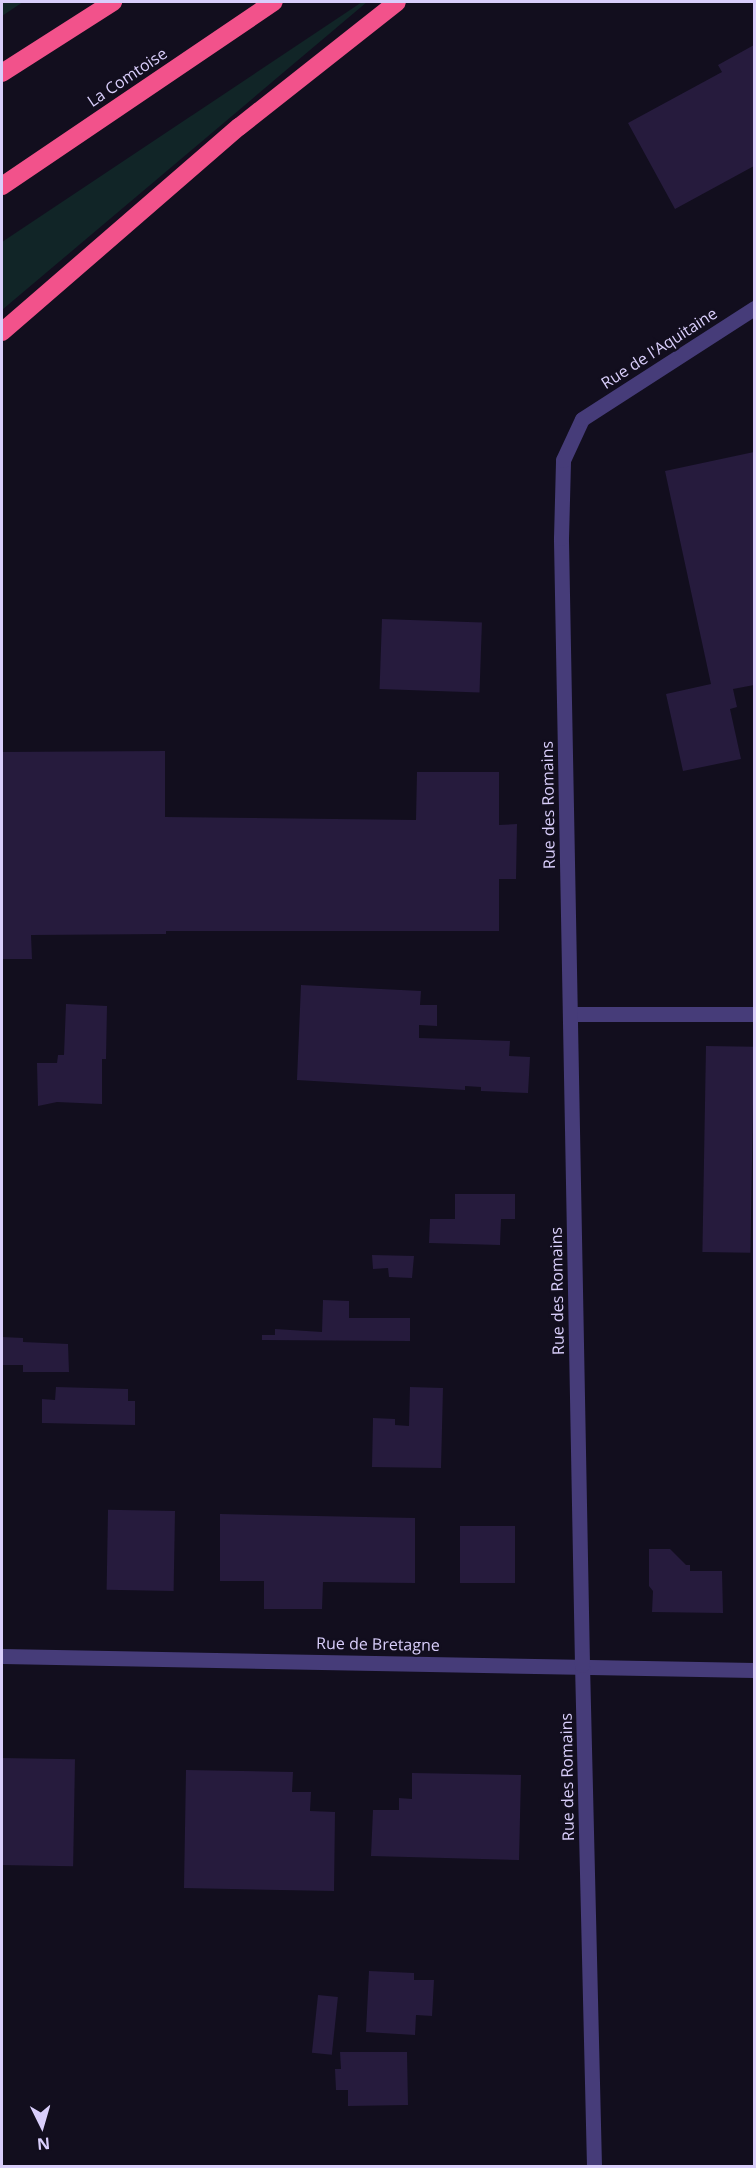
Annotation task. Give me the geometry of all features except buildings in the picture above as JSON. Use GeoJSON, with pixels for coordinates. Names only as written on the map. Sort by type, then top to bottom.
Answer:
{"type":"FeatureCollection","features":[{"type":"Feature","properties":{"kind":"highway"},"geometry":{"type":"LineString","coordinates":[[2,73],[112,2]]}},
{"type":"Feature","properties":{"kind":"highway","name":"La Comtoise"},"geometry":{"type":"LineString","coordinates":[[2,186],[274,2]]}},
{"type":"Feature","properties":{"kind":"highway"},"geometry":{"type":"LineString","coordinates":[[2,332],[239,127],[397,2]]}},
{"type":"Feature","properties":{"kind":"street","name":"Rue de l'Aquitaine"},"geometry":{"type":"LineString","coordinates":[[582,419],[754,308]]}},
{"type":"Feature","properties":{"kind":"street","name":"Rue des Romains"},"geometry":{"type":"LineString","coordinates":[[582,419],[563,460],[561,538],[582,1665],[594,2166]]}},
{"type":"Feature","properties":{"kind":"street"},"geometry":{"type":"LineString","coordinates":[[570,1014],[754,1014]]}},
{"type":"Feature","properties":{"kind":"street","name":"Rue de Bretagne"},"geometry":{"type":"LineString","coordinates":[[2,1656],[754,1670]]}},
{"type":"Feature","properties":{"kind":"green space"},"geometry":{"type":"Polygon","coordinates":[[[2,2],[23,2],[2,16],[2,2]]]}},
{"type":"Feature","properties":{"kind":"green space"},"geometry":{"type":"Polygon","coordinates":[[[362,2],[367,2],[2,310],[2,242],[362,2]]]}}]}
